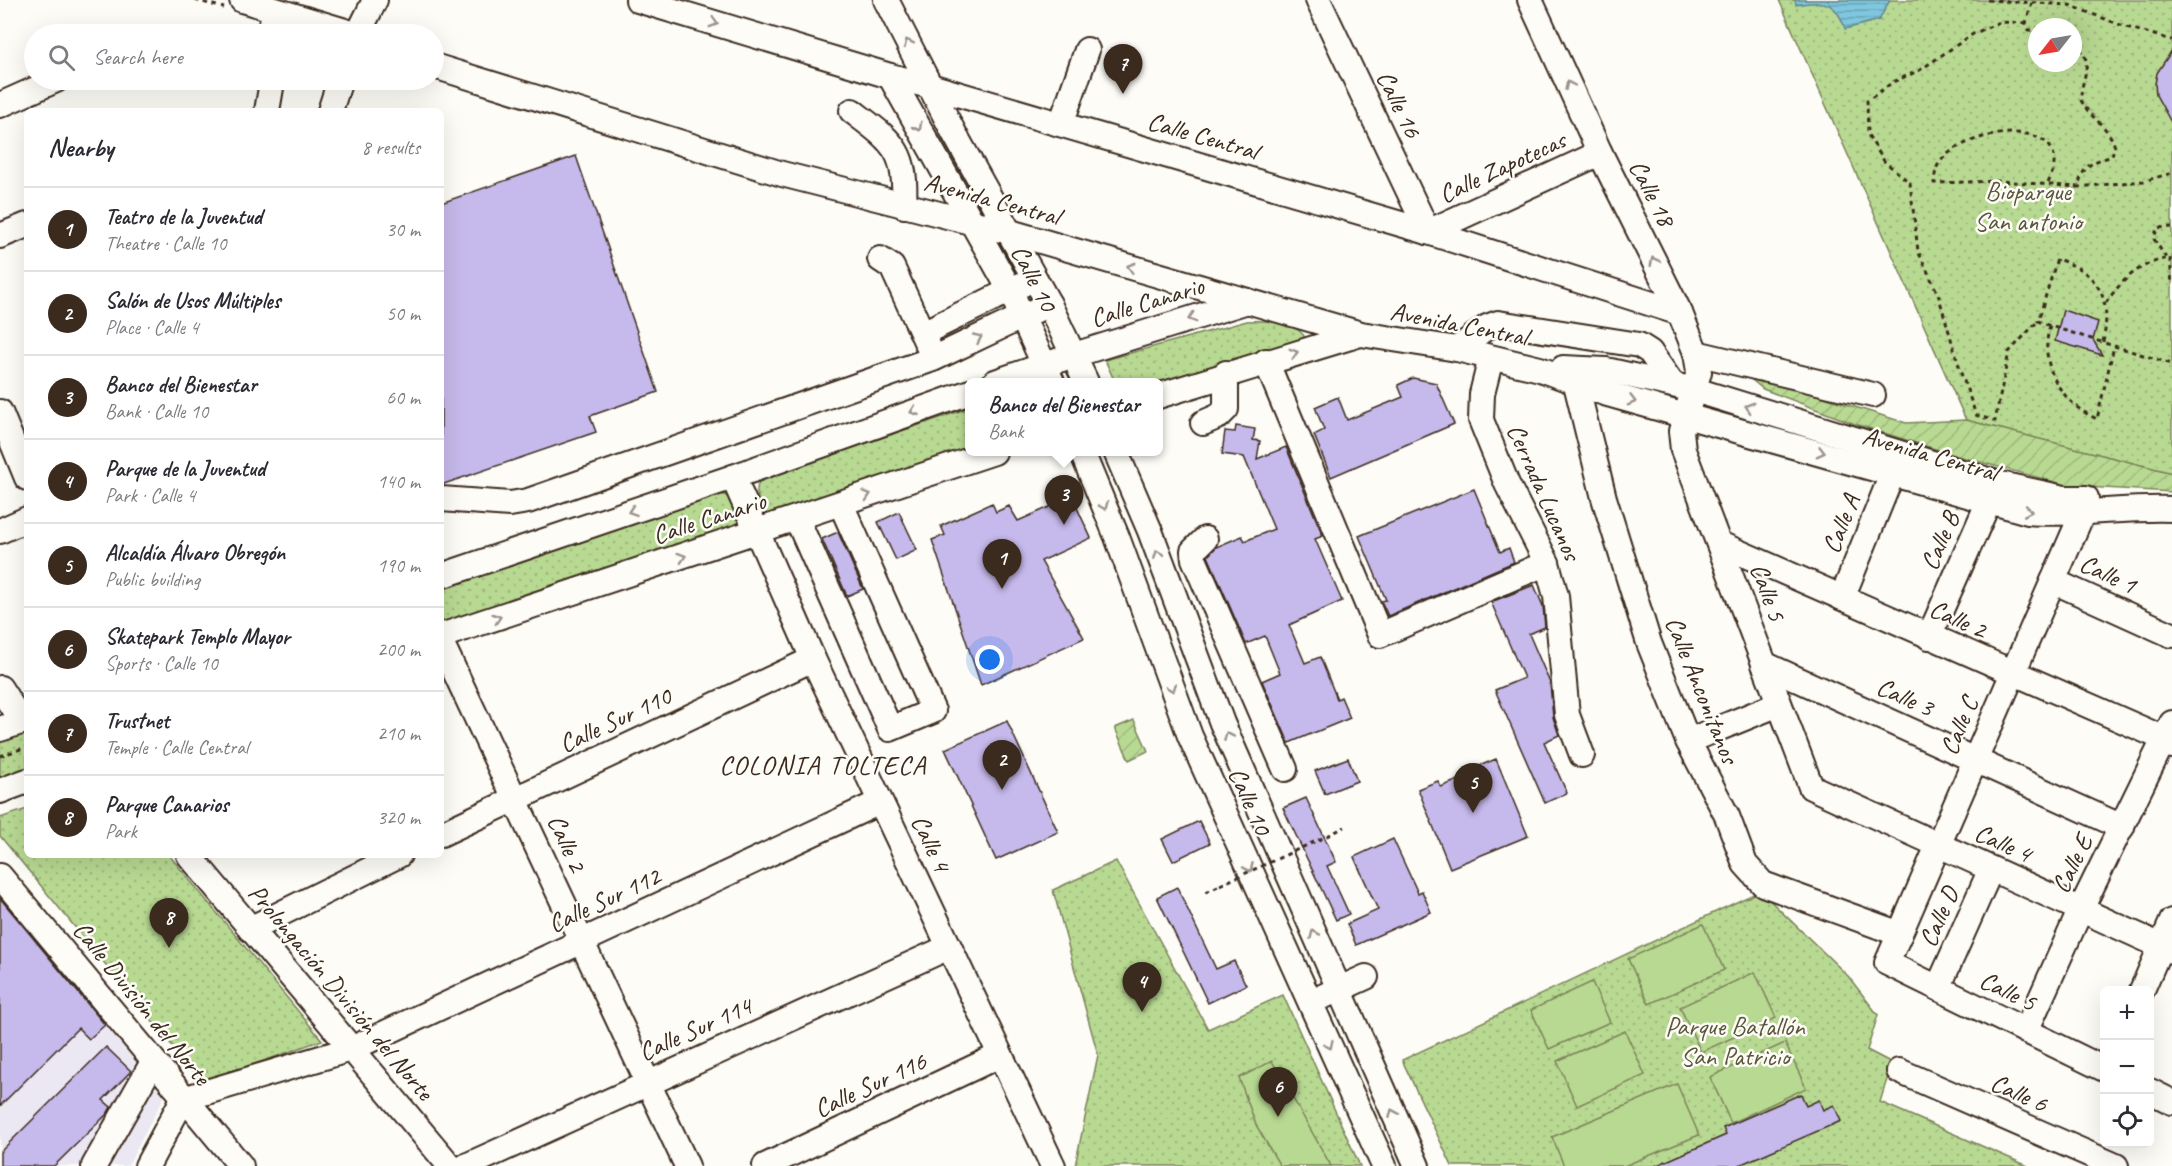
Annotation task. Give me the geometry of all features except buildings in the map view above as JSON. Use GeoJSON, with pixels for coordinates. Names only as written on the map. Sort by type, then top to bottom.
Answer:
{"type":"FeatureCollection","features":[{"type":"Feature","properties":{"kind":"street"},"geometry":{"type":"LineString","coordinates":[[242,0],[276,11],[299,24]]}},
{"type":"Feature","properties":{"kind":"street"},"geometry":{"type":"LineString","coordinates":[[362,24],[375,0]]}},
{"type":"Feature","properties":{"kind":"street","name":"Calle Central"},"geometry":{"type":"LineString","coordinates":[[638,0],[890,76],[983,101],[1428,232],[1680,313]]}},
{"type":"Feature","properties":{"kind":"street","name":"Calle 10"},"geometry":{"type":"LineString","coordinates":[[886,0],[954,133],[1049,304],[1084,378]]}},
{"type":"Feature","properties":{"kind":"street","name":"Calle 16"},"geometry":{"type":"LineString","coordinates":[[1318,0],[1428,232]]}},
{"type":"Feature","properties":{"kind":"street","name":"Calle 18"},"geometry":{"type":"LineString","coordinates":[[1530,0],[1600,153],[1680,313],[1696,353],[1699,372],[1684,388],[1686,415]]}},
{"type":"Feature","properties":{"kind":"street"},"geometry":{"type":"LineString","coordinates":[[271,24],[276,11]]}},
{"type":"Feature","properties":{"kind":"street"},"geometry":{"type":"LineString","coordinates":[[1061,124],[1087,50]]}},
{"type":"Feature","properties":{"kind":"street","name":"Avenida Central"},"geometry":{"type":"LineString","coordinates":[[444,69],[782,174],[1010,232],[1361,334],[1457,349],[1577,376],[1686,415],[2028,512],[2083,512],[2135,507],[2172,510]]}},
{"type":"Feature","properties":{"kind":"street","name":"Calle 10"},"geometry":{"type":"LineString","coordinates":[[890,76],[1010,290],[1048,374]]}},
{"type":"Feature","properties":{"kind":"street"},"geometry":{"type":"LineString","coordinates":[[0,105],[34,90]]}},
{"type":"Feature","properties":{"kind":"street"},"geometry":{"type":"LineString","coordinates":[[331,108],[337,90]]}},
{"type":"Feature","properties":{"kind":"street"},"geometry":{"type":"LineString","coordinates":[[954,133],[956,119],[961,110],[983,101]]}},
{"type":"Feature","properties":{"kind":"street"},"geometry":{"type":"LineString","coordinates":[[852,111],[886,136],[896,147],[902,160],[904,206]]}},
{"type":"Feature","properties":{"kind":"street","name":"Calle Zapotecas"},"geometry":{"type":"LineString","coordinates":[[1428,232],[1600,153]]}},
{"type":"Feature","properties":{"kind":"street"},"geometry":{"type":"LineString","coordinates":[[0,236],[24,226]]}},
{"type":"Feature","properties":{"kind":"street"},"geometry":{"type":"LineString","coordinates":[[880,259],[892,267],[933,358]]}},
{"type":"Feature","properties":{"kind":"street"},"geometry":{"type":"LineString","coordinates":[[923,333],[1035,278]]}},
{"type":"Feature","properties":{"kind":"street","name":"Calle Canario"},"geometry":{"type":"LineString","coordinates":[[1022,378],[1048,374],[1074,355],[1248,301]]}},
{"type":"Feature","properties":{"kind":"street"},"geometry":{"type":"LineString","coordinates":[[444,499],[510,504],[528,501],[933,358],[1049,304]]}},
{"type":"Feature","properties":{"kind":"street"},"geometry":{"type":"LineString","coordinates":[[1457,349],[1486,327],[1498,323],[1639,345],[1650,351],[1684,388]]}},
{"type":"Feature","properties":{"kind":"street"},"geometry":{"type":"LineString","coordinates":[[1163,394],[1226,373],[1361,334]]}},
{"type":"Feature","properties":{"kind":"street"},"geometry":{"type":"LineString","coordinates":[[1696,353],[1873,395]]}},
{"type":"Feature","properties":{"kind":"street","name":"Cerrada Lucanos"},"geometry":{"type":"LineString","coordinates":[[1491,357],[1482,394],[1481,420],[1491,448],[1547,563],[1557,596],[1568,715],[1582,755]]}},
{"type":"Feature","properties":{"kind":"street"},"geometry":{"type":"LineString","coordinates":[[1266,361],[1380,635],[1547,563]]}},
{"type":"Feature","properties":{"kind":"street","name":"Avenida Central"},"geometry":{"type":"LineString","coordinates":[[1577,376],[1606,370],[1684,388],[2034,493],[2064,498],[2172,498]]}},
{"type":"Feature","properties":{"kind":"street"},"geometry":{"type":"LineString","coordinates":[[1203,423],[1220,417],[1226,409],[1226,373]]}},
{"type":"Feature","properties":{"kind":"street","name":"Calle Anconitanos"},"geometry":{"type":"LineString","coordinates":[[1577,376],[1605,498],[1646,633],[1688,741],[1727,816],[1745,864],[1763,884],[1900,934]]}},
{"type":"Feature","properties":{"kind":"street","name":"Calle Canario"},"geometry":{"type":"LineString","coordinates":[[444,575],[733,477],[965,393]]}},
{"type":"Feature","properties":{"kind":"street"},"geometry":{"type":"LineString","coordinates":[[0,412],[24,471]]}},
{"type":"Feature","properties":{"kind":"street","name":"Calle 5"},"geometry":{"type":"LineString","coordinates":[[1686,415],[1681,431],[1683,450],[1811,787]]}},
{"type":"Feature","properties":{"kind":"street","name":"Calle Canario"},"geometry":{"type":"LineString","coordinates":[[444,635],[982,456]]}},
{"type":"Feature","properties":{"kind":"street","name":"Calle 10"},"geometry":{"type":"LineString","coordinates":[[1084,456],[1117,537],[1190,736],[1384,1166]]}},
{"type":"Feature","properties":{"kind":"street","name":"Calle 10"},"geometry":{"type":"LineString","coordinates":[[1118,456],[1150,531],[1222,723],[1417,1166]]}},
{"type":"Feature","properties":{"kind":"street","name":"Calle A"},"geometry":{"type":"LineString","coordinates":[[1842,598],[1893,472]]}},
{"type":"Feature","properties":{"kind":"street","name":"Calle 4"},"geometry":{"type":"LineString","coordinates":[[733,477],[813,659],[1053,1166]]}},
{"type":"Feature","properties":{"kind":"street","name":"Calle B"},"geometry":{"type":"LineString","coordinates":[[1929,637],[1989,501]]}},
{"type":"Feature","properties":{"kind":"street"},"geometry":{"type":"LineString","coordinates":[[797,519],[890,729],[933,711],[841,504]]}},
{"type":"Feature","properties":{"kind":"street","name":"Calle C"},"geometry":{"type":"LineString","coordinates":[[1887,963],[2083,512]]}},
{"type":"Feature","properties":{"kind":"street"},"geometry":{"type":"LineString","coordinates":[[0,531],[24,520]]}},
{"type":"Feature","properties":{"kind":"street"},"geometry":{"type":"LineString","coordinates":[[1205,539],[1193,551],[1194,559],[1285,769]]}},
{"type":"Feature","properties":{"kind":"street","name":"Calle 2"},"geometry":{"type":"LineString","coordinates":[[1720,544],[2013,674],[2170,736]]}},
{"type":"Feature","properties":{"kind":"street","name":"Calle 1"},"geometry":{"type":"LineString","coordinates":[[2053,580],[2172,635]]}},
{"type":"Feature","properties":{"kind":"street","name":"Calle 2"},"geometry":{"type":"LineString","coordinates":[[444,648],[687,1166]]}},
{"type":"Feature","properties":{"kind":"street","name":"Calle Sur 110"},"geometry":{"type":"LineString","coordinates":[[444,833],[813,659]]}},
{"type":"Feature","properties":{"kind":"street","name":"Calle 3"},"geometry":{"type":"LineString","coordinates":[[1764,664],[2122,827]]}},
{"type":"Feature","properties":{"kind":"street"},"geometry":{"type":"LineString","coordinates":[[0,688],[16,724]]}},
{"type":"Feature","properties":{"kind":"street"},"geometry":{"type":"LineString","coordinates":[[1688,741],[1779,704]]}},
{"type":"Feature","properties":{"kind":"street","name":"Calle E"},"geometry":{"type":"LineString","coordinates":[[2026,1031],[2081,909],[2170,736]]}},
{"type":"Feature","properties":{"kind":"street"},"geometry":{"type":"LineString","coordinates":[[0,791],[24,782]]}},
{"type":"Feature","properties":{"kind":"street","name":"Calle 4"},"geometry":{"type":"LineString","coordinates":[[1811,787],[2166,948]]}},
{"type":"Feature","properties":{"kind":"street","name":"Calle Sur 112"},"geometry":{"type":"LineString","coordinates":[[183,1099],[351,1049],[880,802]]}},
{"type":"Feature","properties":{"kind":"street","name":"Prolongación División del Norte"},"geometry":{"type":"LineString","coordinates":[[191,858],[450,1166]]}},
{"type":"Feature","properties":{"kind":"street"},"geometry":{"type":"LineString","coordinates":[[250,929],[393,858]]}},
{"type":"Feature","properties":{"kind":"street","name":"Calle D"},"geometry":{"type":"LineString","coordinates":[[1938,988],[1991,869]]}},
{"type":"Feature","properties":{"kind":"street","name":"Calle División del Norte"},"geometry":{"type":"LineString","coordinates":[[0,876],[240,1166]]}},
{"type":"Feature","properties":{"kind":"street"},"geometry":{"type":"LineString","coordinates":[[2144,986],[2166,948],[2172,921]]}},
{"type":"Feature","properties":{"kind":"street","name":"Calle Sur 114"},"geometry":{"type":"LineString","coordinates":[[466,1166],[949,947]]}},
{"type":"Feature","properties":{"kind":"street","name":"Calle 5"},"geometry":{"type":"LineString","coordinates":[[1887,963],[2100,1067]]}},
{"type":"Feature","properties":{"kind":"street"},"geometry":{"type":"LineString","coordinates":[[1310,1003],[1366,977]]}},
{"type":"Feature","properties":{"kind":"street","name":"Calle Sur 116"},"geometry":{"type":"LineString","coordinates":[[765,1166],[1000,1055]]}},
{"type":"Feature","properties":{"kind":"street"},"geometry":{"type":"LineString","coordinates":[[94,1166],[153,1062]]}},
{"type":"Feature","properties":{"kind":"street","name":"Calle 6"},"geometry":{"type":"LineString","coordinates":[[1899,1071],[2116,1166]]}},
{"type":"Feature","properties":{"kind":"street"},"geometry":{"type":"LineString","coordinates":[[2154,1093],[2172,1102]]}},
{"type":"Feature","properties":{"kind":"street"},"geometry":{"type":"LineString","coordinates":[[147,1166],[183,1099]]}},
{"type":"Feature","properties":{"kind":"path"},"geometry":{"type":"LineString","coordinates":[[1987,0],[2069,5],[2136,31],[2172,40]]}},
{"type":"Feature","properties":{"kind":"path"},"geometry":{"type":"LineString","coordinates":[[2025,23],[2032,3]]}},
{"type":"Feature","properties":{"kind":"path"},"geometry":{"type":"LineString","coordinates":[[2025,23],[2000,22],[1950,47],[1920,70],[1893,82],[1868,101],[1868,135],[1884,161],[1910,183],[1918,251],[1938,294],[1976,415],[1995,422],[2008,352],[2038,321],[2057,259],[2077,266],[2086,274],[2106,303],[2107,321],[2103,342]]}},
{"type":"Feature","properties":{"kind":"path"},"geometry":{"type":"LineString","coordinates":[[2025,23],[2028,27]]}},
{"type":"Feature","properties":{"kind":"path"},"geometry":{"type":"LineString","coordinates":[[2078,187],[2088,165],[2096,160],[2111,157],[2115,147],[2103,124],[2087,110],[2080,100],[2087,67],[2082,53]]}},
{"type":"Feature","properties":{"kind":"path"},"geometry":{"type":"LineString","coordinates":[[2048,183],[2056,161],[2053,150],[2046,141],[2015,132],[1995,134],[1956,147],[1938,163],[1934,183],[2001,181],[2078,187],[2144,181],[2172,173]]}},
{"type":"Feature","properties":{"kind":"path"},"geometry":{"type":"LineString","coordinates":[[2172,227],[2157,228],[2154,239],[2170,258],[2172,285]]}},
{"type":"Feature","properties":{"kind":"path"},"geometry":{"type":"LineString","coordinates":[[2106,303],[2131,273],[2150,262],[2170,258]]}},
{"type":"Feature","properties":{"kind":"path"},"geometry":{"type":"LineString","coordinates":[[2038,321],[2172,364]]}},
{"type":"Feature","properties":{"kind":"path"},"geometry":{"type":"LineString","coordinates":[[2050,326],[2045,344],[2055,382],[2072,403],[2097,419],[2114,346]]}},
{"type":"Feature","properties":{"kind":"path"},"geometry":{"type":"LineString","coordinates":[[0,756],[24,748]]}},
{"type":"Feature","properties":{"kind":"path"},"geometry":{"type":"LineString","coordinates":[[1206,892],[1345,827]]}},
{"type":"Feature","properties":{"kind":"shaded area"},"geometry":{"type":"Polygon","coordinates":[[[0,894],[165,1095],[128,1166],[0,1166],[0,894]]]}},
{"type":"Feature","properties":{"kind":"green space","name":"Bioparque San antonio"},"geometry":{"type":"Polygon","coordinates":[[[1779,0],[2172,0],[2172,473],[1966,420],[1779,0]]]}},
{"type":"Feature","properties":{"kind":"green space"},"geometry":{"type":"Polygon","coordinates":[[[1247,321],[1286,325],[1300,331],[1304,336],[1304,341],[1163,390],[1163,378],[1113,378],[1105,360],[1247,321]]]}},
{"type":"Feature","properties":{"kind":"green space"},"geometry":{"type":"Polygon","coordinates":[[[1741,371],[1906,423],[1966,420],[2172,473],[2172,492],[2070,486],[1961,457],[1855,424],[1763,389],[1741,371]]]}},
{"type":"Feature","properties":{"kind":"green space"},"geometry":{"type":"Polygon","coordinates":[[[965,409],[965,454],[770,518],[760,505],[757,494],[758,483],[761,479],[965,409]]]}},
{"type":"Feature","properties":{"kind":"green space"},"geometry":{"type":"Polygon","coordinates":[[[718,493],[730,500],[740,525],[444,633],[444,586],[718,493]]]}},
{"type":"Feature","properties":{"kind":"green space"},"geometry":{"type":"Polygon","coordinates":[[[1134,720],[1148,751],[1129,760],[1115,728],[1134,720]]]}},
{"type":"Feature","properties":{"kind":"green space"},"geometry":{"type":"Polygon","coordinates":[[[24,728],[24,777],[0,785],[0,737],[24,728]]]}},
{"type":"Feature","properties":{"kind":"green space"},"geometry":{"type":"Polygon","coordinates":[[[24,810],[24,858],[171,858],[322,1040],[203,1083],[0,836],[0,818],[24,810]]]}},
{"type":"Feature","properties":{"kind":"green space"},"geometry":{"type":"Polygon","coordinates":[[[1116,861],[1208,1029],[1283,995],[1360,1166],[1075,1166],[1098,1055],[1053,890],[1116,861]]]}},
{"type":"Feature","properties":{"kind":"green space","name":"Parque Batallón San Patricio"},"geometry":{"type":"Polygon","coordinates":[[[1760,891],[1848,976],[1878,1015],[1867,1050],[1892,1063],[1880,1102],[2028,1166],[1452,1166],[1402,1060],[1760,891]]]}},
{"type":"Feature","properties":{"kind":"green space"},"geometry":{"type":"Polygon","coordinates":[[[1703,924],[1724,970],[1649,1004],[1628,959],[1703,924]]]}},
{"type":"Feature","properties":{"kind":"green space"},"geometry":{"type":"Polygon","coordinates":[[[1755,972],[1776,1018],[1701,1052],[1680,1007],[1755,972]]]}},
{"type":"Feature","properties":{"kind":"green space"},"geometry":{"type":"Polygon","coordinates":[[[1592,982],[1610,1022],[1549,1049],[1531,1010],[1592,982]]]}},
{"type":"Feature","properties":{"kind":"green space"},"geometry":{"type":"Polygon","coordinates":[[[1625,1031],[1645,1075],[1577,1106],[1557,1061],[1625,1031]]]}},
{"type":"Feature","properties":{"kind":"green space"},"geometry":{"type":"Polygon","coordinates":[[[1785,1043],[1806,1088],[1731,1123],[1710,1077],[1785,1043]]]}},
{"type":"Feature","properties":{"kind":"green space"},"geometry":{"type":"Polygon","coordinates":[[[1272,1061],[1331,1166],[1280,1166],[1256,1125],[1239,1078],[1272,1061]]]}},
{"type":"Feature","properties":{"kind":"green space"},"geometry":{"type":"Polygon","coordinates":[[[1677,1084],[1699,1135],[1624,1166],[1564,1166],[1552,1137],[1677,1084]]]}},
{"type":"Feature","properties":{"kind":"water"},"geometry":{"type":"Polygon","coordinates":[[[1795,0],[1890,0],[1879,20],[1845,29],[1833,7],[1821,3],[1796,5],[1795,0]]]}},
{"type":"Feature","properties":{"kind":"place","name":"Trustnet"},"geometry":{"type":"Point","coordinates":[1123,94]}},
{"type":"Feature","properties":{"kind":"place","name":"Banco del Bienestar"},"geometry":{"type":"Point","coordinates":[1064,525]}},
{"type":"Feature","properties":{"kind":"place","name":"Teatro de la Juventud"},"geometry":{"type":"Point","coordinates":[1002,589]}},
{"type":"Feature","properties":{"kind":"place","name":"Salón de Usos Múltiples"},"geometry":{"type":"Point","coordinates":[1002,790]}},
{"type":"Feature","properties":{"kind":"place","name":"Alcaldía Álvaro Obregón"},"geometry":{"type":"Point","coordinates":[1473,813]}},
{"type":"Feature","properties":{"kind":"place","name":"Parque Canarios"},"geometry":{"type":"Point","coordinates":[169,948]}},
{"type":"Feature","properties":{"kind":"place","name":"Parque de la Juventud"},"geometry":{"type":"Point","coordinates":[1142,1012]}},
{"type":"Feature","properties":{"kind":"place","name":"Skatepark Templo Mayor"},"geometry":{"type":"Point","coordinates":[1278,1117]}},
{"type":"Feature","properties":{"kind":"district","name":"COLONIA TOLTECA"},"geometry":{"type":"Point","coordinates":[823,765]}}]}
